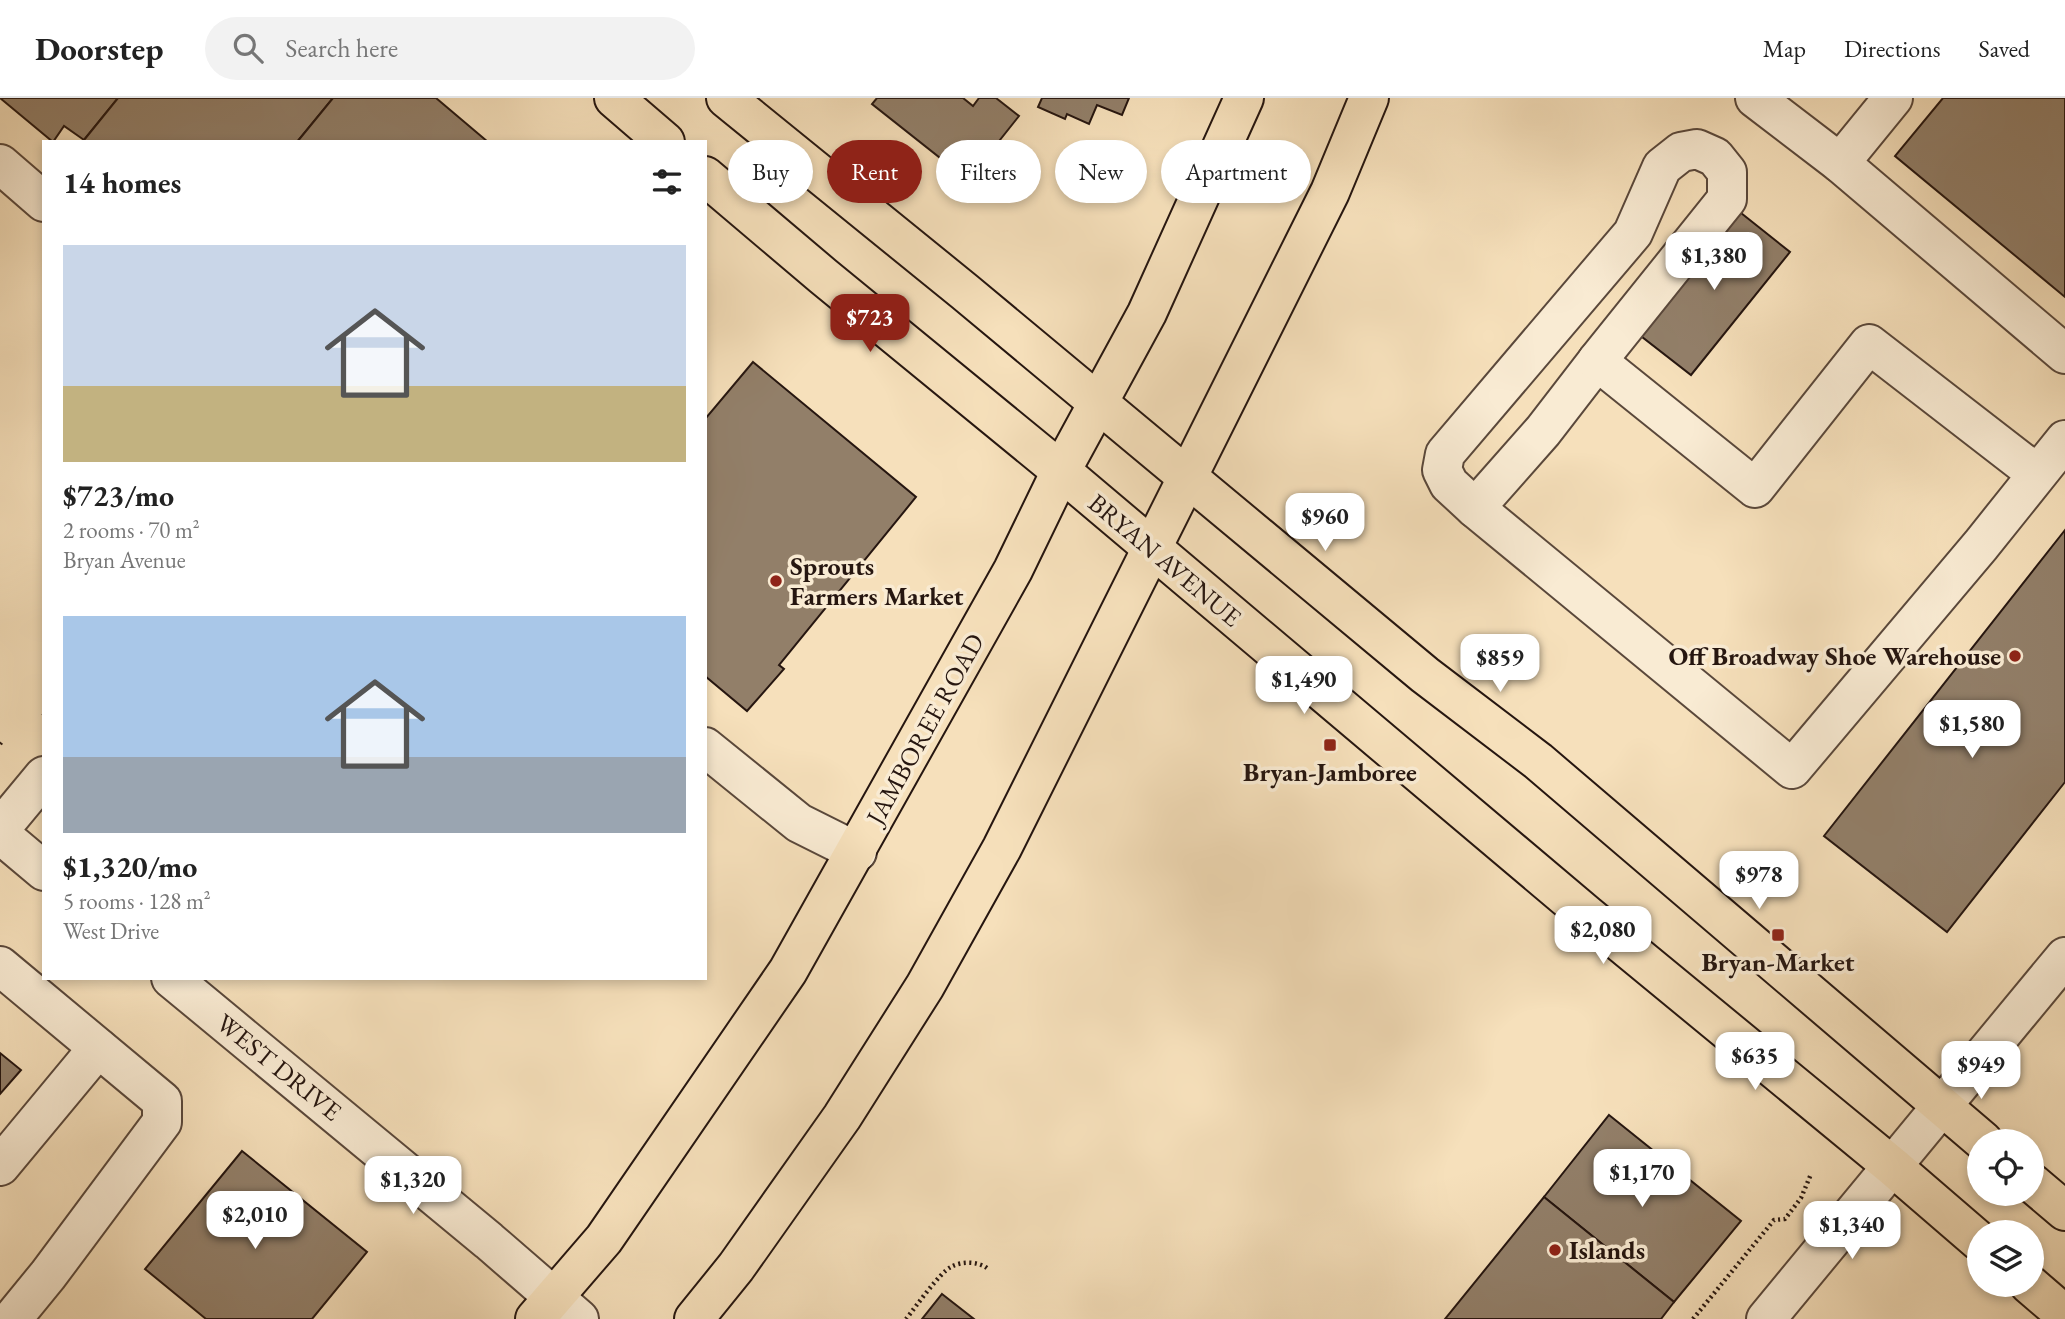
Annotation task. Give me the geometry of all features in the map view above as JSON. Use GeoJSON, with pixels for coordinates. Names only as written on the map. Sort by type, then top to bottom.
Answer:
{"type":"FeatureCollection","features":[{"type":"Feature","properties":{"kind":"main road"},"geometry":{"type":"LineString","coordinates":[[614,98],[663,140]]}},
{"type":"Feature","properties":{"kind":"main road"},"geometry":{"type":"LineString","coordinates":[[726,98],[1425,675],[1538,761],[1969,1129]]}},
{"type":"Feature","properties":{"kind":"main road","name":"JAMBOREE ROAD"},"geometry":{"type":"LineString","coordinates":[[556,1312],[788,971],[857,852],[1013,570],[1061,471],[1147,313],[1244,98]]}},
{"type":"Feature","properties":{"kind":"main road"},"geometry":{"type":"LineString","coordinates":[[694,1319],[736,1267],[842,1117],[925,986],[1002,848],[1330,192],[1369,98]]}},
{"type":"Feature","properties":{"kind":"main road","name":"BRYAN AVENUE"},"geometry":{"type":"LineString","coordinates":[[707,178],[1967,1231]]}},
{"type":"Feature","properties":{"kind":"main road"},"geometry":{"type":"LineString","coordinates":[[2044,1192],[2065,1210]]}},
{"type":"Feature","properties":{"kind":"main road"},"geometry":{"type":"LineString","coordinates":[[2044,1297],[2065,1315]]}},
{"type":"Feature","properties":{"kind":"street"},"geometry":{"type":"LineString","coordinates":[[1755,98],[1840,163],[2065,354]]}},
{"type":"Feature","properties":{"kind":"street"},"geometry":{"type":"LineString","coordinates":[[1840,163],[1893,98]]}},
{"type":"Feature","properties":{"kind":"street"},"geometry":{"type":"LineString","coordinates":[[1475,508],[1543,431],[1727,199],[1727,172],[1715,157],[1697,149],[1681,152],[1662,167],[1633,233],[1445,454],[1441,470],[1449,484],[1475,508],[1792,769],[1981,545],[2065,440]]}},
{"type":"Feature","properties":{"kind":"street"},"geometry":{"type":"LineString","coordinates":[[0,164],[42,200]]}},
{"type":"Feature","properties":{"kind":"street"},"geometry":{"type":"LineString","coordinates":[[1597,361],[1755,488],[1869,344],[2038,474]]}},
{"type":"Feature","properties":{"kind":"street"},"geometry":{"type":"LineString","coordinates":[[707,749],[799,823],[857,852]]}},
{"type":"Feature","properties":{"kind":"street"},"geometry":{"type":"LineString","coordinates":[[0,829],[42,778]]}},
{"type":"Feature","properties":{"kind":"street"},"geometry":{"type":"LineString","coordinates":[[0,834],[42,869]]}},
{"type":"Feature","properties":{"kind":"street"},"geometry":{"type":"LineString","coordinates":[[1766,1319],[2065,957]]}},
{"type":"Feature","properties":{"kind":"street"},"geometry":{"type":"LineString","coordinates":[[0,966],[162,1101],[162,1122],[12,1319]]}},
{"type":"Feature","properties":{"kind":"street","name":"WEST DRIVE"},"geometry":{"type":"LineString","coordinates":[[173,980],[489,1241],[556,1312]]}},
{"type":"Feature","properties":{"kind":"street"},"geometry":{"type":"LineString","coordinates":[[0,1166],[98,1048]]}},
{"type":"Feature","properties":{"kind":"path"},"geometry":{"type":"LineString","coordinates":[[1693,1319],[1774,1220],[1785,1219],[1801,1198],[1811,1174]]}},
{"type":"Feature","properties":{"kind":"path"},"geometry":{"type":"LineString","coordinates":[[906,1319],[949,1267],[966,1263],[985,1265],[988,1269]]}},
{"type":"Feature","properties":{"kind":"building"},"geometry":{"type":"Polygon","coordinates":[[[0,98],[118,98],[84,140],[64,126],[54,140],[51,140],[0,98]]]}},
{"type":"Feature","properties":{"kind":"building"},"geometry":{"type":"Polygon","coordinates":[[[118,98],[333,98],[299,140],[84,140],[118,98]]]}},
{"type":"Feature","properties":{"kind":"building"},"geometry":{"type":"Polygon","coordinates":[[[333,98],[436,98],[486,140],[299,140],[333,98]]]}},
{"type":"Feature","properties":{"kind":"building"},"geometry":{"type":"Polygon","coordinates":[[[877,98],[963,98],[973,106],[979,98],[996,98],[1019,116],[1000,140],[936,140],[936,155],[922,144],[922,140],[917,140],[872,104],[877,98]]]}},
{"type":"Feature","properties":{"kind":"building"},"geometry":{"type":"Polygon","coordinates":[[[1042,98],[1129,98],[1122,115],[1097,105],[1089,124],[1067,114],[1065,119],[1038,107],[1042,98]]]}},
{"type":"Feature","properties":{"kind":"building"},"geometry":{"type":"Polygon","coordinates":[[[1943,98],[2065,98],[2065,297],[1895,156],[1943,98]]]}},
{"type":"Feature","properties":{"kind":"building"},"geometry":{"type":"Polygon","coordinates":[[[1736,209],[1790,252],[1691,375],[1637,333],[1736,209]]]}},
{"type":"Feature","properties":{"kind":"building","name":"Sprouts Farmers Market"},"geometry":{"type":"Polygon","coordinates":[[[753,362],[916,497],[779,665],[784,669],[747,711],[707,678],[707,417],[753,362]]]}},
{"type":"Feature","properties":{"kind":"building","name":"Off Broadway Shoe Warehouse"},"geometry":{"type":"Polygon","coordinates":[[[2065,530],[2065,782],[1947,932],[1824,836],[2065,530]]]}},
{"type":"Feature","properties":{"kind":"building"},"geometry":{"type":"Polygon","coordinates":[[[0,1053],[21,1070],[0,1094],[0,1053]]]}},
{"type":"Feature","properties":{"kind":"building"},"geometry":{"type":"Polygon","coordinates":[[[1609,1115],[1741,1221],[1674,1302],[1544,1197],[1609,1115]]]}},
{"type":"Feature","properties":{"kind":"building"},"geometry":{"type":"Polygon","coordinates":[[[242,1151],[367,1252],[312,1319],[206,1319],[145,1269],[242,1151]]]}},
{"type":"Feature","properties":{"kind":"building","name":"Islands"},"geometry":{"type":"Polygon","coordinates":[[[1544,1197],[1674,1302],[1661,1319],[1445,1319],[1544,1197]]]}},
{"type":"Feature","properties":{"kind":"building"},"geometry":{"type":"Polygon","coordinates":[[[942,1294],[974,1319],[922,1319],[942,1294]]]}},
{"type":"Feature","properties":{"kind":"place","name":"Sprouts Farmers Market"},"geometry":{"type":"Point","coordinates":[776,581]}},
{"type":"Feature","properties":{"kind":"place","name":"Off Broadway Shoe Warehouse"},"geometry":{"type":"Point","coordinates":[2015,656]}},
{"type":"Feature","properties":{"kind":"place","name":"Bryan-Jamboree"},"geometry":{"type":"Point","coordinates":[1330,745]}},
{"type":"Feature","properties":{"kind":"place","name":"Bryan-Market"},"geometry":{"type":"Point","coordinates":[1778,935]}},
{"type":"Feature","properties":{"kind":"place","name":"Islands"},"geometry":{"type":"Point","coordinates":[1555,1250]}}]}
